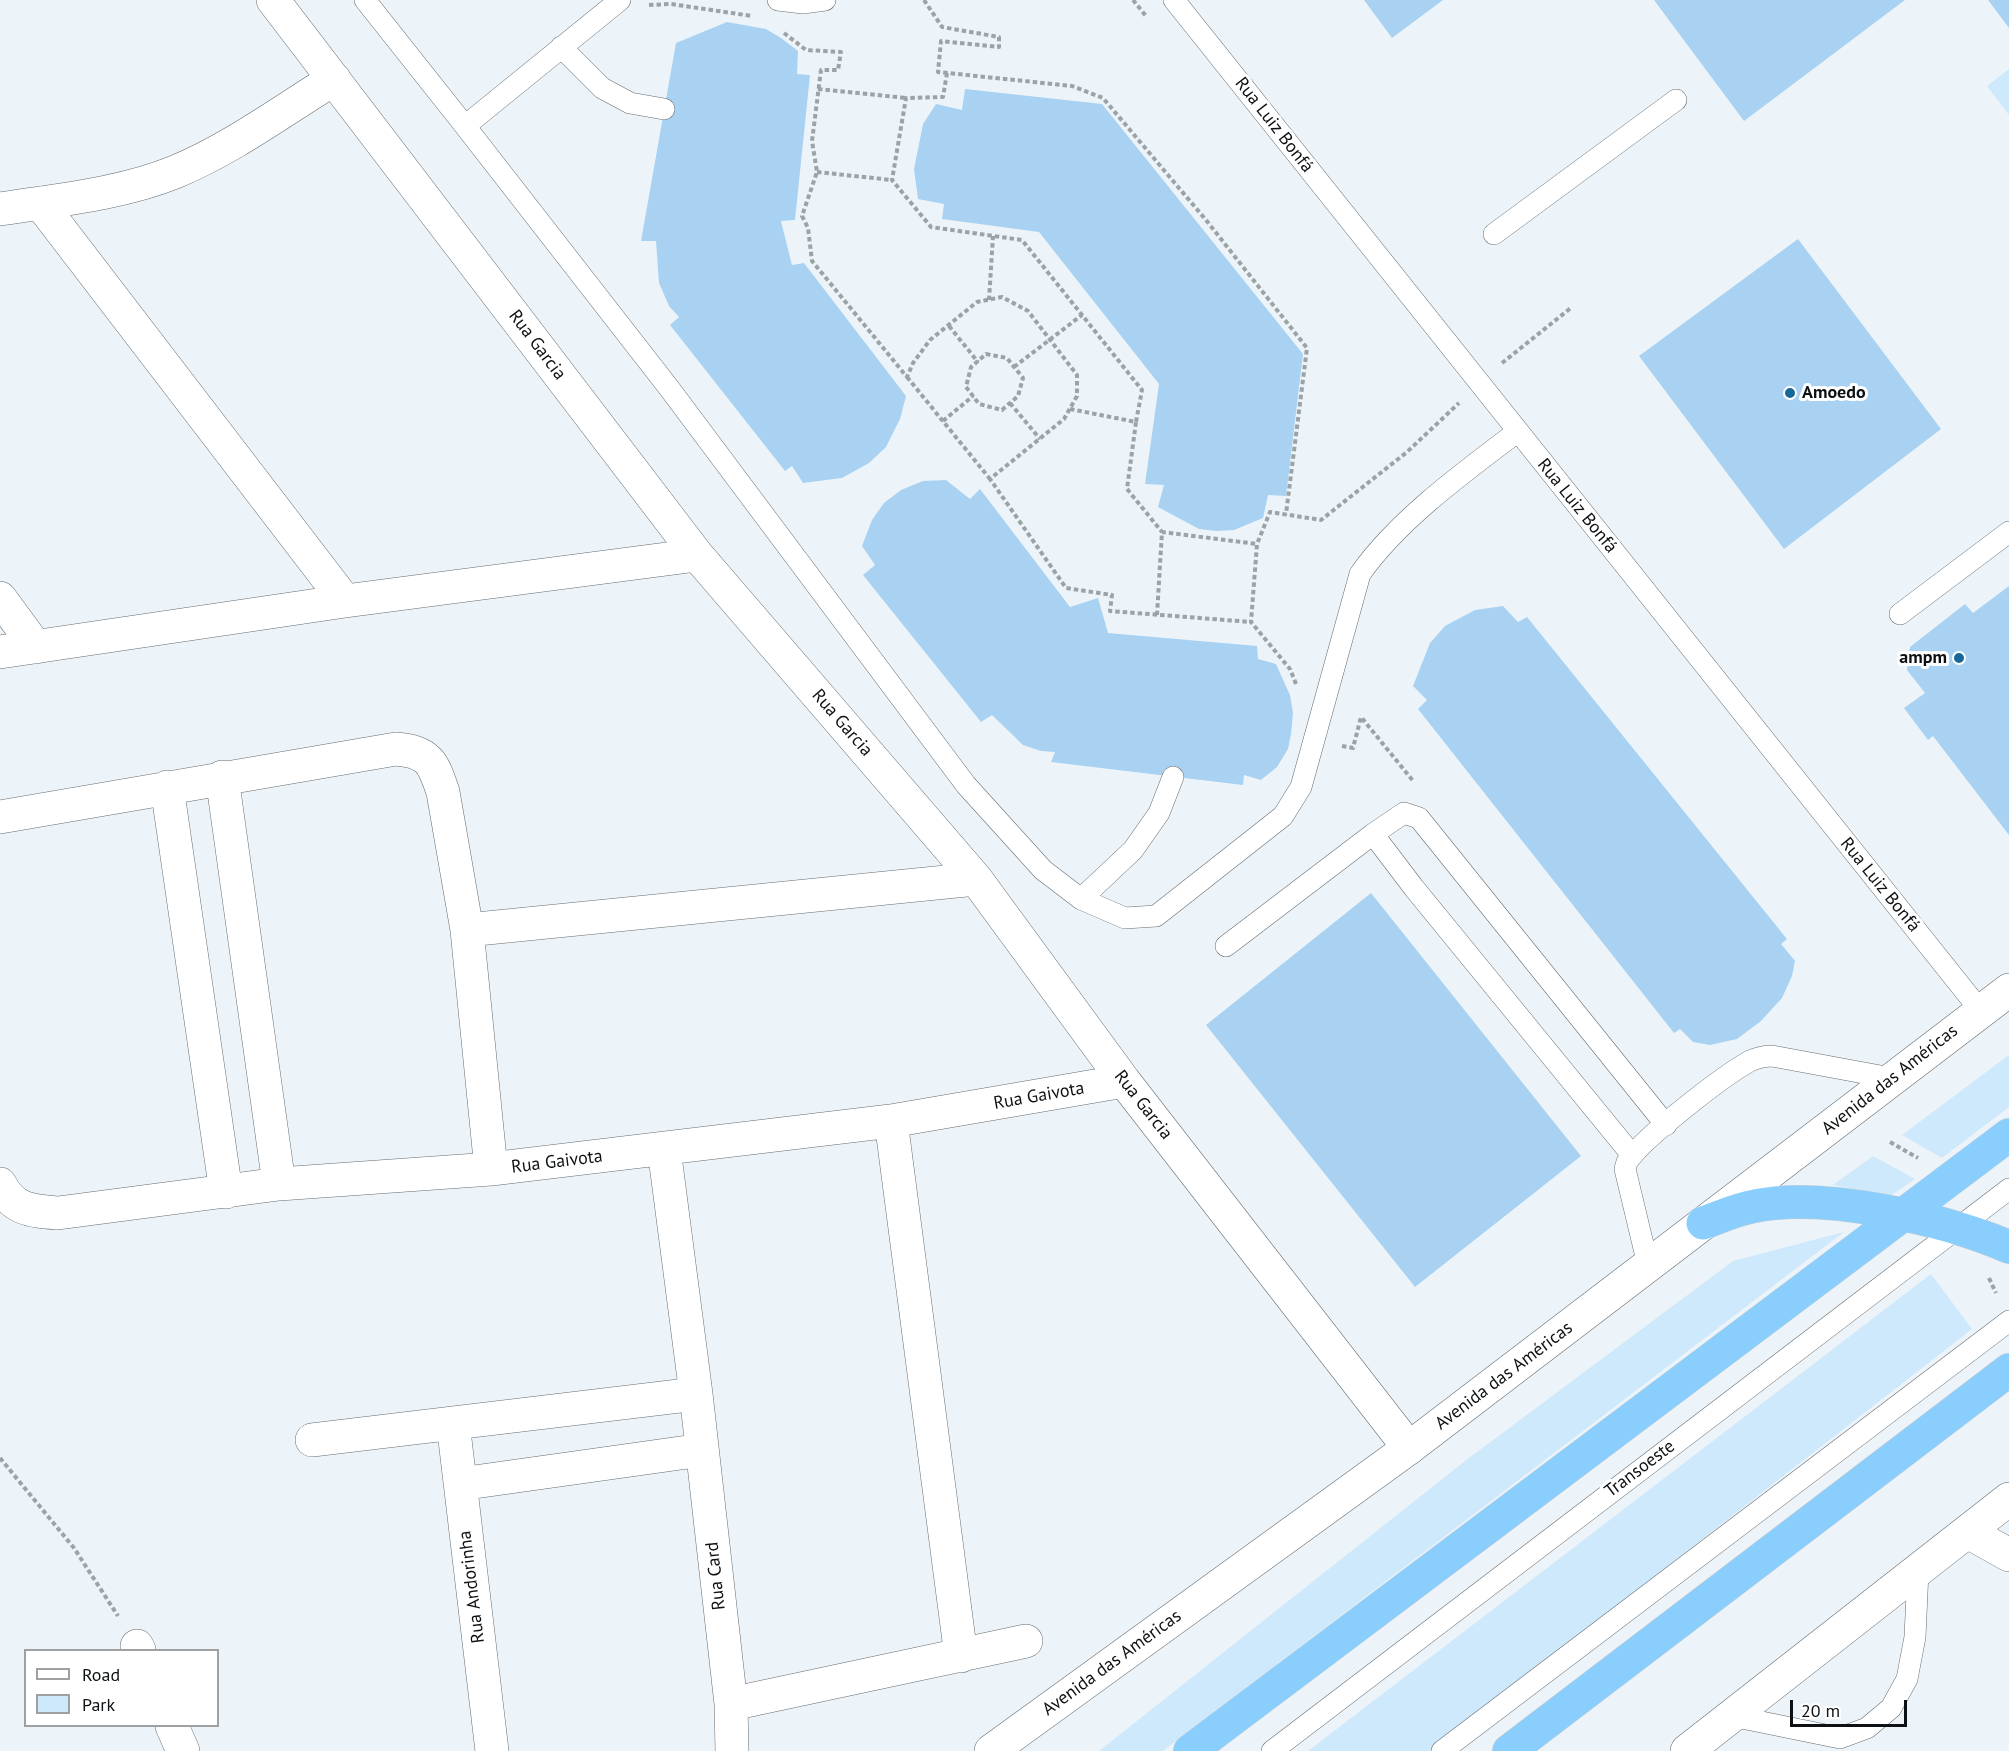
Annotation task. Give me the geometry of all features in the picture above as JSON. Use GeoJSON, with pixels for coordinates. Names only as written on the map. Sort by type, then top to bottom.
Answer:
{"type":"FeatureCollection","features":[{"type":"Feature","properties":{"kind":"highway"},"geometry":{"type":"LineString","coordinates":[[1190,1751],[2009,1135]]}},
{"type":"Feature","properties":{"kind":"highway"},"geometry":{"type":"LineString","coordinates":[[1703,1223],[1754,1206],[1787,1202],[1833,1204],[1903,1215],[1958,1227],[2009,1247]]}},
{"type":"Feature","properties":{"kind":"highway"},"geometry":{"type":"LineString","coordinates":[[1509,1751],[2009,1370]]}},
{"type":"Feature","properties":{"kind":"street","name":"Rua Garcia"},"geometry":{"type":"LineString","coordinates":[[273,0],[697,555],[976,879],[1125,1081],[1409,1448]]}},
{"type":"Feature","properties":{"kind":"street"},"geometry":{"type":"LineString","coordinates":[[0,209],[141,184],[173,173],[201,161],[334,79]]}},
{"type":"Feature","properties":{"kind":"street"},"geometry":{"type":"LineString","coordinates":[[40,202],[345,601]]}},
{"type":"Feature","properties":{"kind":"street"},"geometry":{"type":"LineString","coordinates":[[0,652],[345,601],[697,555]]}},
{"type":"Feature","properties":{"kind":"street"},"geometry":{"type":"LineString","coordinates":[[0,598],[36,647]]}},
{"type":"Feature","properties":{"kind":"street"},"geometry":{"type":"LineString","coordinates":[[0,817],[222,777],[396,749],[415,751],[428,759],[436,770],[443,792],[467,930],[491,1169]]}},
{"type":"Feature","properties":{"kind":"street"},"geometry":{"type":"LineString","coordinates":[[222,777],[279,1184]]}},
{"type":"Feature","properties":{"kind":"street"},"geometry":{"type":"LineString","coordinates":[[167,787],[225,1192]]}},
{"type":"Feature","properties":{"kind":"street"},"geometry":{"type":"LineString","coordinates":[[467,930],[976,879]]}},
{"type":"Feature","properties":{"kind":"street","name":"Avenida das Américas"},"geometry":{"type":"LineString","coordinates":[[991,1751],[1409,1448],[2009,990]]}},
{"type":"Feature","properties":{"kind":"street","name":"Rua Gaivota"},"geometry":{"type":"LineString","coordinates":[[0,1184],[7,1198],[30,1211],[58,1214],[279,1184],[491,1169],[891,1121],[1125,1081]]}},
{"type":"Feature","properties":{"kind":"street"},"geometry":{"type":"LineString","coordinates":[[891,1121],[961,1656]]}},
{"type":"Feature","properties":{"kind":"street","name":"Rua Card"},"geometry":{"type":"LineString","coordinates":[[664,1149],[696,1394],[731,1704],[732,1751]]}},
{"type":"Feature","properties":{"kind":"street"},"geometry":{"type":"LineString","coordinates":[[312,1440],[696,1394]]}},
{"type":"Feature","properties":{"kind":"street","name":"Rua Andorinha"},"geometry":{"type":"LineString","coordinates":[[453,1423],[492,1751]]}},
{"type":"Feature","properties":{"kind":"street"},"geometry":{"type":"LineString","coordinates":[[460,1484],[702,1450]]}},
{"type":"Feature","properties":{"kind":"street"},"geometry":{"type":"LineString","coordinates":[[1704,1746],[1732,1716],[2009,1499]]}},
{"type":"Feature","properties":{"kind":"street"},"geometry":{"type":"LineString","coordinates":[[1968,1532],[2009,1555]]}},
{"type":"Feature","properties":{"kind":"street"},"geometry":{"type":"LineString","coordinates":[[731,1704],[1026,1641]]}},
{"type":"Feature","properties":{"kind":"street"},"geometry":{"type":"LineString","coordinates":[[173,1727],[183,1751]]}},
{"type":"Feature","properties":{"kind":"lane"},"geometry":{"type":"LineString","coordinates":[[365,0],[669,388],[966,785],[1044,870],[1082,900],[1125,918],[1156,916],[1283,816],[1301,787],[1360,574],[1372,557],[1452,481],[1517,432]]}},
{"type":"Feature","properties":{"kind":"lane"},"geometry":{"type":"LineString","coordinates":[[465,126],[620,0]]}},
{"type":"Feature","properties":{"kind":"lane"},"geometry":{"type":"LineString","coordinates":[[778,0],[803,3],[825,0]]}},
{"type":"Feature","properties":{"kind":"lane","name":"Rua Luiz Bonfá"},"geometry":{"type":"LineString","coordinates":[[1174,0],[1980,1010]]}},
{"type":"Feature","properties":{"kind":"lane"},"geometry":{"type":"LineString","coordinates":[[561,47],[602,87],[630,104],[664,109]]}},
{"type":"Feature","properties":{"kind":"lane"},"geometry":{"type":"LineString","coordinates":[[1494,234],[1676,100]]}},
{"type":"Feature","properties":{"kind":"lane"},"geometry":{"type":"LineString","coordinates":[[1900,614],[2009,532]]}},
{"type":"Feature","properties":{"kind":"lane"},"geometry":{"type":"LineString","coordinates":[[1082,900],[1133,850],[1159,813],[1173,777]]}},
{"type":"Feature","properties":{"kind":"lane"},"geometry":{"type":"LineString","coordinates":[[1226,946],[1397,815],[1413,814],[1419,818],[1666,1125]]}},
{"type":"Feature","properties":{"kind":"lane"},"geometry":{"type":"LineString","coordinates":[[1373,834],[1414,888],[1632,1155]]}},
{"type":"Feature","properties":{"kind":"lane"},"geometry":{"type":"LineString","coordinates":[[1648,1265],[1625,1170],[1632,1155],[1740,1067],[1762,1056],[1772,1056],[1891,1078]]}},
{"type":"Feature","properties":{"kind":"lane","name":"Transoeste"},"geometry":{"type":"LineString","coordinates":[[1272,1751],[2009,1189]]}},
{"type":"Feature","properties":{"kind":"lane"},"geometry":{"type":"LineString","coordinates":[[1442,1751],[2009,1321]]}},
{"type":"Feature","properties":{"kind":"lane"},"geometry":{"type":"LineString","coordinates":[[1732,1716],[1840,1738],[1867,1728],[1891,1708],[1907,1679],[1915,1637],[1918,1571]]}},
{"type":"Feature","properties":{"kind":"path"},"geometry":{"type":"LineString","coordinates":[[924,0],[942,27],[999,37],[999,47],[941,41],[938,72],[1072,86],[1103,98],[1206,220],[1307,348],[1286,514]]}},
{"type":"Feature","properties":{"kind":"path"},"geometry":{"type":"LineString","coordinates":[[643,8],[651,4],[672,4],[753,16]]}},
{"type":"Feature","properties":{"kind":"path"},"geometry":{"type":"LineString","coordinates":[[782,31],[806,50],[841,52],[838,70],[821,70],[818,89],[812,141],[817,172],[802,216],[808,228],[812,261],[990,479],[1066,588],[1112,595],[1110,611],[1251,622]]}},
{"type":"Feature","properties":{"kind":"path"},"geometry":{"type":"LineString","coordinates":[[818,89],[906,98],[943,97],[947,73]]}},
{"type":"Feature","properties":{"kind":"path"},"geometry":{"type":"LineString","coordinates":[[892,180],[906,98]]}},
{"type":"Feature","properties":{"kind":"path"},"geometry":{"type":"LineString","coordinates":[[817,172],[892,180],[931,227],[1022,240],[1142,390],[1127,489],[1162,532],[1157,615]]}},
{"type":"Feature","properties":{"kind":"path"},"geometry":{"type":"LineString","coordinates":[[989,300],[993,236]]}},
{"type":"Feature","properties":{"kind":"path"},"geometry":{"type":"LineString","coordinates":[[907,377],[913,363],[930,340],[977,302],[1002,297],[1028,311],[1077,375],[1077,396],[1064,419],[990,479]]}},
{"type":"Feature","properties":{"kind":"path"},"geometry":{"type":"LineString","coordinates":[[1500,365],[1572,307]]}},
{"type":"Feature","properties":{"kind":"path"},"geometry":{"type":"LineString","coordinates":[[1014,367],[1082,315]]}},
{"type":"Feature","properties":{"kind":"path"},"geometry":{"type":"LineString","coordinates":[[949,326],[978,362]]}},
{"type":"Feature","properties":{"kind":"path"},"geometry":{"type":"LineString","coordinates":[[986,354],[1007,358],[1014,367],[1023,378],[1018,396],[1002,410],[979,404],[966,387],[971,368],[986,354]]}},
{"type":"Feature","properties":{"kind":"path"},"geometry":{"type":"LineString","coordinates":[[943,421],[973,396]]}},
{"type":"Feature","properties":{"kind":"path"},"geometry":{"type":"LineString","coordinates":[[1010,403],[1040,439]]}},
{"type":"Feature","properties":{"kind":"path"},"geometry":{"type":"LineString","coordinates":[[1070,409],[1136,422]]}},
{"type":"Feature","properties":{"kind":"path"},"geometry":{"type":"LineString","coordinates":[[1162,532],[1257,544]]}},
{"type":"Feature","properties":{"kind":"path"},"geometry":{"type":"LineString","coordinates":[[1368,726],[1407,773]]}},
{"type":"Feature","properties":{"kind":"path"},"geometry":{"type":"LineString","coordinates":[[1890,1142],[1927,1164]]}},
{"type":"Feature","properties":{"kind":"path"},"geometry":{"type":"LineString","coordinates":[[1986,1272],[1997,1294]]}},
{"type":"Feature","properties":{"kind":"path"},"geometry":{"type":"LineString","coordinates":[[0,1458],[74,1548],[138,1648]]}},
{"type":"Feature","properties":{"kind":"green space"},"geometry":{"type":"Polygon","coordinates":[[[2009,69],[2009,115],[1987,86],[2009,69]]]}},
{"type":"Feature","properties":{"kind":"green space"},"geometry":{"type":"Polygon","coordinates":[[[2009,1055],[2009,1107],[1942,1158],[1902,1135],[2009,1055]]]}},
{"type":"Feature","properties":{"kind":"green space"},"geometry":{"type":"Polygon","coordinates":[[[1873,1156],[1915,1179],[1890,1196],[1833,1185],[1873,1156]]]}},
{"type":"Feature","properties":{"kind":"green space"},"geometry":{"type":"Polygon","coordinates":[[[1844,1232],[1163,1751],[1099,1751],[1465,1461],[1733,1261],[1844,1232]]]}},
{"type":"Feature","properties":{"kind":"green space"},"geometry":{"type":"Polygon","coordinates":[[[1931,1274],[1972,1329],[1430,1751],[1308,1751],[1931,1274]]]}},
{"type":"Feature","properties":{"kind":"building"},"geometry":{"type":"Polygon","coordinates":[[[1364,0],[1443,0],[1392,38],[1364,0]]]}},
{"type":"Feature","properties":{"kind":"building"},"geometry":{"type":"Polygon","coordinates":[[[1654,0],[1905,0],[1744,121],[1654,0]]]}},
{"type":"Feature","properties":{"kind":"building"},"geometry":{"type":"Polygon","coordinates":[[[1988,0],[2009,0],[2009,28],[1988,0]]]}},
{"type":"Feature","properties":{"kind":"building"},"geometry":{"type":"Polygon","coordinates":[[[727,22],[766,29],[781,38],[798,51],[797,74],[810,75],[795,220],[781,221],[792,265],[804,263],[906,396],[900,419],[886,447],[869,463],[842,478],[803,483],[792,466],[785,471],[670,325],[679,317],[669,306],[659,283],[656,241],[641,241],[676,43],[727,22]]]}},
{"type":"Feature","properties":{"kind":"building"},"geometry":{"type":"Polygon","coordinates":[[[965,89],[1102,104],[1303,354],[1286,496],[1268,495],[1263,518],[1234,530],[1217,531],[1199,529],[1158,507],[1164,485],[1145,484],[1159,384],[1039,232],[942,219],[944,204],[918,199],[914,169],[923,124],[936,104],[962,110],[965,89]]]}},
{"type":"Feature","properties":{"kind":"building","name":"Amoedo"},"geometry":{"type":"Polygon","coordinates":[[[1798,239],[1941,429],[1784,549],[1639,356],[1798,239]]]}},
{"type":"Feature","properties":{"kind":"building"},"geometry":{"type":"Polygon","coordinates":[[[946,480],[970,499],[980,489],[1070,607],[1098,598],[1108,633],[1257,646],[1258,659],[1276,664],[1290,695],[1293,713],[1288,749],[1277,767],[1261,780],[1244,775],[1243,785],[1051,762],[1055,752],[1041,751],[1023,745],[992,715],[981,722],[863,575],[875,565],[862,546],[872,520],[884,503],[901,490],[923,481],[946,480]]]}},
{"type":"Feature","properties":{"kind":"building"},"geometry":{"type":"Polygon","coordinates":[[[2009,586],[2009,835],[1933,736],[1928,740],[1904,708],[1925,693],[1907,670],[1910,647],[1965,604],[1973,613],[2009,586]]]}},
{"type":"Feature","properties":{"kind":"building"},"geometry":{"type":"Polygon","coordinates":[[[1503,606],[1518,622],[1527,617],[1787,939],[1781,944],[1795,961],[1792,976],[1782,998],[1761,1021],[1737,1039],[1710,1045],[1693,1042],[1680,1029],[1674,1033],[1418,709],[1427,700],[1413,686],[1430,643],[1445,626],[1475,610],[1503,606]]]}},
{"type":"Feature","properties":{"kind":"building"},"geometry":{"type":"Polygon","coordinates":[[[1371,893],[1581,1156],[1415,1287],[1206,1025],[1371,893]]]}},
{"type":"Feature","properties":{"kind":"place","name":"Amoedo"},"geometry":{"type":"Point","coordinates":[1790,393]}},
{"type":"Feature","properties":{"kind":"place","name":"ampm"},"geometry":{"type":"Point","coordinates":[1959,658]}}]}
